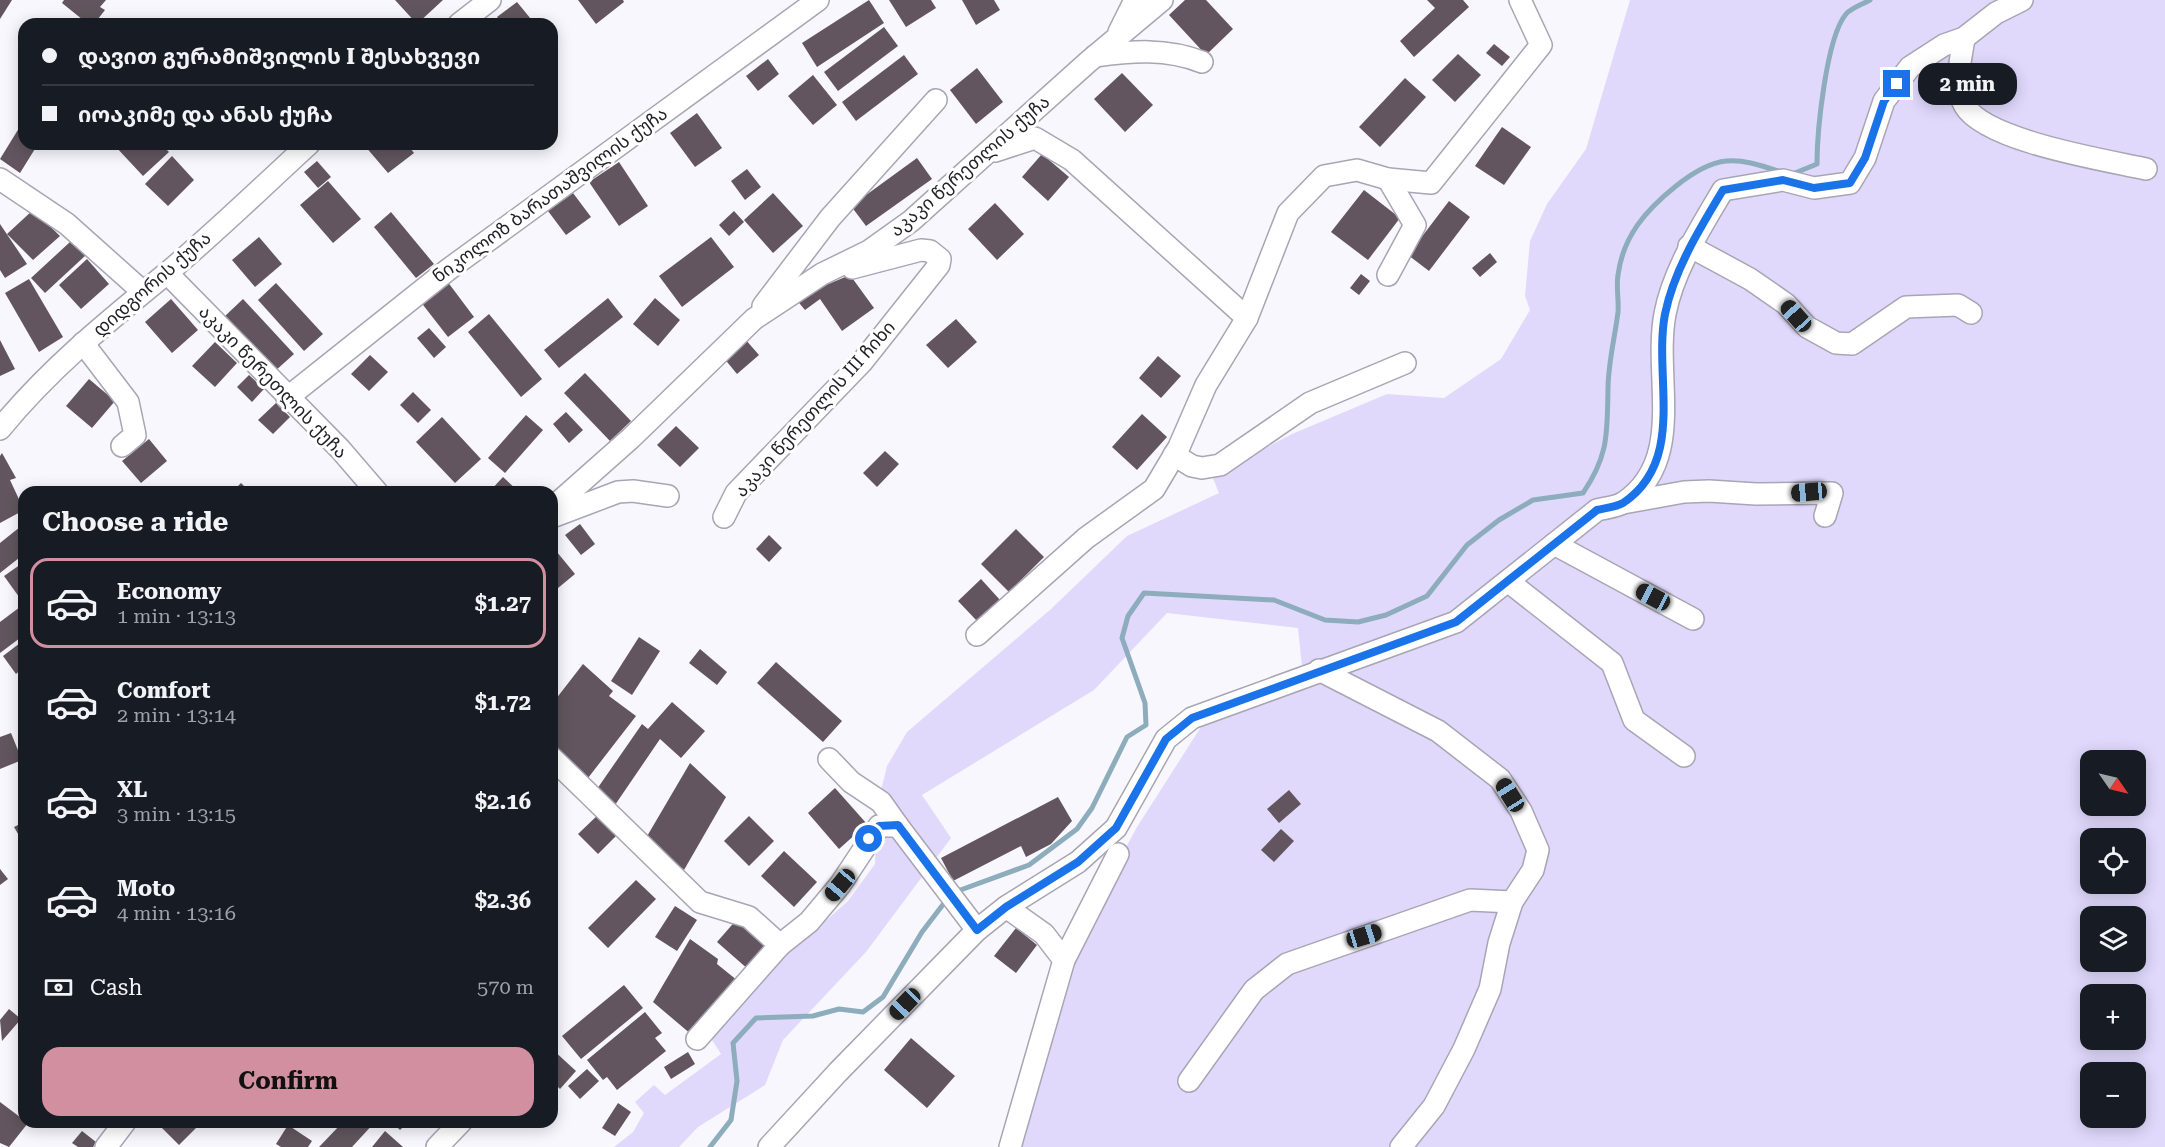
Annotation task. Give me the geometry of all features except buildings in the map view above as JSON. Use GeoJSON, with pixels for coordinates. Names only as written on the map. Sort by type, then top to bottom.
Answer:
{"type":"FeatureCollection","features":[{"type":"Feature","properties":{"kind":"street"},"geometry":{"type":"LineString","coordinates":[[467,18],[490,0]]}},
{"type":"Feature","properties":{"kind":"street","name":"ნიკოლოზ ბარათაშვილის ქუჩა"},"geometry":{"type":"LineString","coordinates":[[287,398],[449,269],[818,0]]}},
{"type":"Feature","properties":{"kind":"street"},"geometry":{"type":"LineString","coordinates":[[1116,38],[1135,0]]}},
{"type":"Feature","properties":{"kind":"street","name":"აკაკი წერეთლის ქუჩა"},"geometry":{"type":"LineString","coordinates":[[558,503],[631,438],[754,319],[822,274],[869,251],[911,221],[1095,56],[1162,0]]}},
{"type":"Feature","properties":{"kind":"street"},"geometry":{"type":"LineString","coordinates":[[976,635],[1086,538],[1154,489],[1174,455],[1206,385],[1247,318],[1288,213],[1324,176],[1357,170],[1388,179],[1431,183],[1541,45],[1520,0]]}},
{"type":"Feature","properties":{"kind":"street"},"geometry":{"type":"LineString","coordinates":[[1623,503],[1653,472],[1664,435],[1662,376],[1665,314],[1689,246],[1723,190],[1783,180],[1814,188],[1850,183],[1865,158],[1884,101],[1910,67],[1944,45],[1964,38],[1999,6],[2022,0]]}},
{"type":"Feature","properties":{"kind":"street"},"geometry":{"type":"LineString","coordinates":[[1964,38],[1958,84],[1965,105],[1977,120],[2008,136],[2146,169]]}},
{"type":"Feature","properties":{"kind":"street"},"geometry":{"type":"LineString","coordinates":[[1095,56],[1131,52],[1169,52],[1202,62]]}},
{"type":"Feature","properties":{"kind":"street"},"geometry":{"type":"LineString","coordinates":[[754,319],[830,218],[936,100]]}},
{"type":"Feature","properties":{"kind":"street"},"geometry":{"type":"LineString","coordinates":[[988,153],[1035,138],[1072,160],[1247,318]]}},
{"type":"Feature","properties":{"kind":"street","name":"დიდგორის ქუჩა"},"geometry":{"type":"LineString","coordinates":[[0,429],[26,397],[83,343],[166,273],[302,150]]}},
{"type":"Feature","properties":{"kind":"street"},"geometry":{"type":"LineString","coordinates":[[0,179],[67,224],[142,291]]}},
{"type":"Feature","properties":{"kind":"street"},"geometry":{"type":"LineString","coordinates":[[1388,179],[1415,225],[1388,275]]}},
{"type":"Feature","properties":{"kind":"street"},"geometry":{"type":"LineString","coordinates":[[1689,246],[1750,279],[1786,304],[1807,327],[1836,343],[1852,344],[1906,307],[1958,305],[1971,313]]}},
{"type":"Feature","properties":{"kind":"street","name":"აკაკი წერეთლის III ჩიხი"},"geometry":{"type":"LineString","coordinates":[[724,517],[736,493],[862,362],[939,265],[940,260],[930,251],[921,250],[822,274]]}},
{"type":"Feature","properties":{"kind":"street","name":"აკაკი წერეთლის ქუჩა"},"geometry":{"type":"LineString","coordinates":[[166,273],[287,398],[340,449],[372,486]]}},
{"type":"Feature","properties":{"kind":"street"},"geometry":{"type":"LineString","coordinates":[[83,343],[128,402],[135,435],[122,446]]}},
{"type":"Feature","properties":{"kind":"street"},"geometry":{"type":"LineString","coordinates":[[1174,455],[1192,466],[1202,468],[1220,465],[1310,403],[1405,363]]}},
{"type":"Feature","properties":{"kind":"street"},"geometry":{"type":"LineString","coordinates":[[558,515],[618,492],[633,491],[668,496]]}},
{"type":"Feature","properties":{"kind":"street"},"geometry":{"type":"LineString","coordinates":[[769,1147],[838,1072],[977,930],[1006,907],[1078,862],[1116,828],[1166,739],[1192,718],[1456,622],[1597,510],[1684,492],[1832,493],[1825,516]]}},
{"type":"Feature","properties":{"kind":"street"},"geometry":{"type":"LineString","coordinates":[[1554,544],[1693,619]]}},
{"type":"Feature","properties":{"kind":"street"},"geometry":{"type":"LineString","coordinates":[[1509,582],[1612,663],[1634,720],[1684,756]]}},
{"type":"Feature","properties":{"kind":"street"},"geometry":{"type":"LineString","coordinates":[[1319,670],[1438,731],[1500,779],[1521,811],[1538,850],[1533,870],[1512,902],[1499,943],[1490,990],[1468,1039],[1434,1106],[1401,1147]]}},
{"type":"Feature","properties":{"kind":"street"},"geometry":{"type":"LineString","coordinates":[[829,759],[851,782],[881,802],[977,930]]}},
{"type":"Feature","properties":{"kind":"street"},"geometry":{"type":"LineString","coordinates":[[558,764],[700,902],[749,916],[780,945]]}},
{"type":"Feature","properties":{"kind":"street"},"geometry":{"type":"LineString","coordinates":[[697,1039],[780,945],[809,922],[840,885],[879,826],[898,825]]}},
{"type":"Feature","properties":{"kind":"street"},"geometry":{"type":"LineString","coordinates":[[1010,1147],[1064,960],[1118,854]]}},
{"type":"Feature","properties":{"kind":"street"},"geometry":{"type":"LineString","coordinates":[[1189,1081],[1254,990],[1287,964],[1470,900],[1512,902]]}},
{"type":"Feature","properties":{"kind":"street"},"geometry":{"type":"LineString","coordinates":[[1006,907],[1044,934],[1064,960]]}},
{"type":"Feature","properties":{"kind":"street"},"geometry":{"type":"LineString","coordinates":[[106,1147],[120,1128]]}},
{"type":"Feature","properties":{"kind":"street"},"geometry":{"type":"LineString","coordinates":[[437,1147],[455,1128]]}},
{"type":"Feature","properties":{"kind":"shaded area"},"geometry":{"type":"Polygon","coordinates":[[[1630,0],[2165,0],[2165,1147],[1016,1147],[1075,954],[1111,875],[1137,827],[1222,694],[1302,667],[1298,628],[1167,613],[1094,690],[922,795],[951,838],[866,952],[783,1040],[765,1085],[698,1127],[679,1147],[614,1147],[633,1132],[644,1113],[635,1102],[654,1085],[665,1095],[721,1054],[710,1037],[770,970],[848,901],[875,864],[877,807],[887,766],[907,732],[1051,609],[1127,536],[1219,493],[1212,476],[1292,434],[1387,394],[1444,398],[1501,359],[1530,310],[1525,296],[1530,241],[1547,204],[1586,149],[1630,0]]]}},
{"type":"Feature","properties":{"kind":"waterway"},"geometry":{"type":"LineString","coordinates":[[1790,175],[1817,164],[1824,86],[1833,43],[1846,14],[1870,0]]}},
{"type":"Feature","properties":{"kind":"waterway"},"geometry":{"type":"LineString","coordinates":[[955,892],[1029,865],[1077,829],[1092,808],[1127,737],[1146,725],[1145,703],[1122,638],[1128,616],[1144,593],[1274,600],[1325,620],[1358,622],[1386,615],[1427,596],[1467,545],[1499,520],[1533,500],[1583,493],[1598,467],[1605,443],[1608,379],[1618,312],[1618,275],[1625,248],[1631,236],[1655,205],[1676,186],[1703,168],[1715,163],[1738,161],[1781,172]]}},
{"type":"Feature","properties":{"kind":"waterway"},"geometry":{"type":"LineString","coordinates":[[710,1147],[731,1120],[737,1081],[733,1043],[756,1018],[813,1016],[839,1009],[863,1012],[883,997],[922,932],[948,898]]}},
{"type":"Feature","properties":{"kind":"route"},"geometry":{"type":"LineString","coordinates":[[869,839],[879,826],[898,825],[977,930],[1006,907],[1078,862],[1116,828],[1166,739],[1192,718],[1456,622],[1597,510],[1623,503],[1653,472],[1664,435],[1662,376],[1665,314],[1689,246],[1723,190],[1783,180],[1814,188],[1850,183],[1865,158],[1884,101],[1897,84]]}}]}
